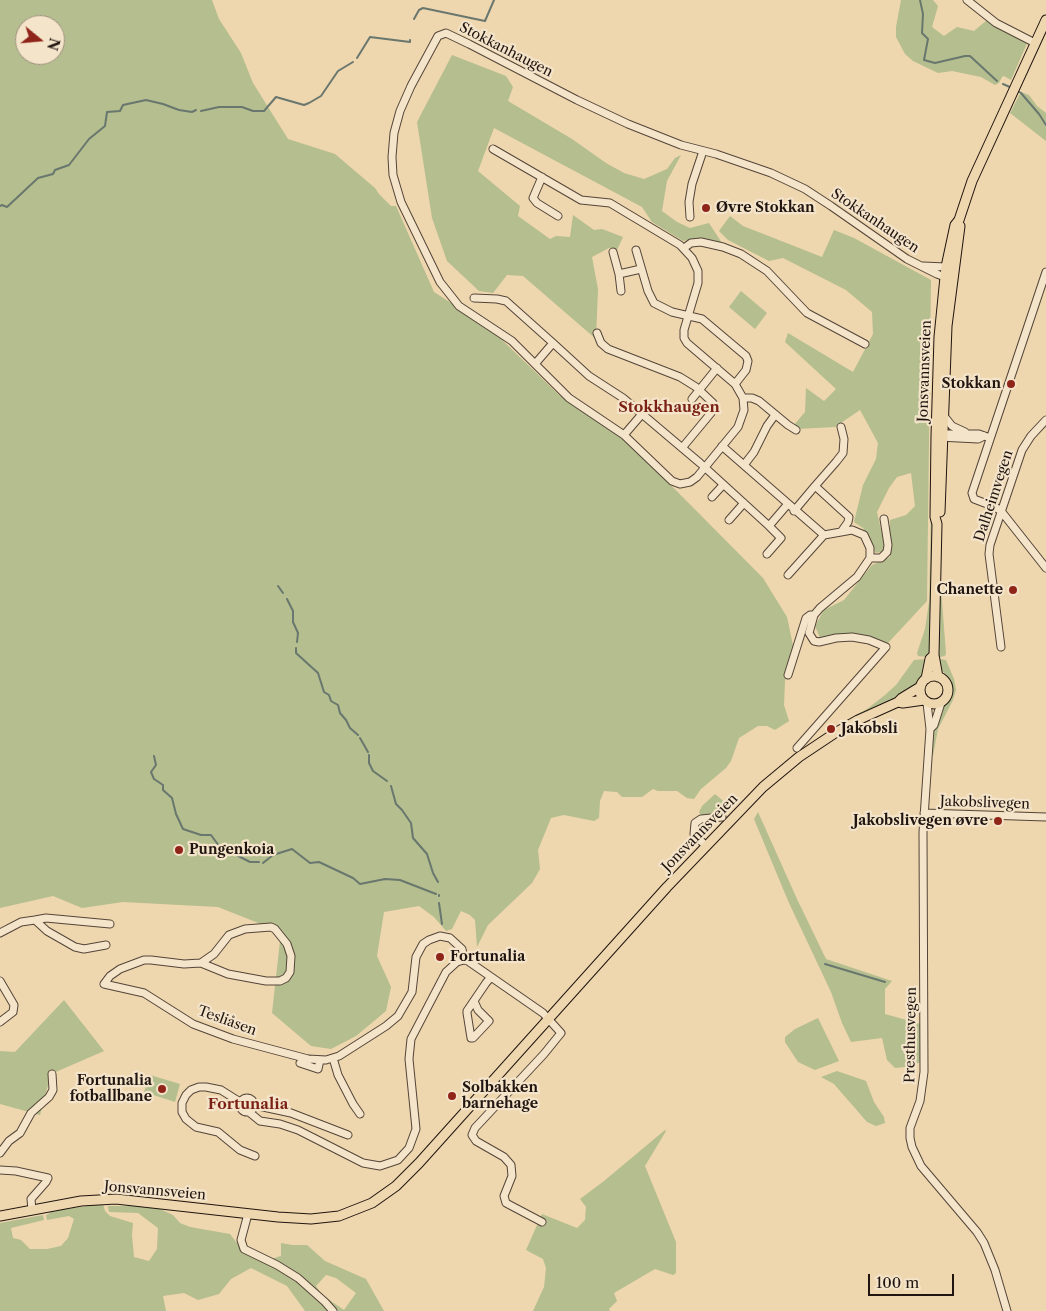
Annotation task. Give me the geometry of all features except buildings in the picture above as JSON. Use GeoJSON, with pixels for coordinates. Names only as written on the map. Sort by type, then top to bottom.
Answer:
{"type":"FeatureCollection","features":[{"type":"Feature","properties":{"kind":"main road","name":"Jonsvannsveien"},"geometry":{"type":"LineString","coordinates":[[938,677],[934,655],[937,524],[940,517],[942,489],[939,337],[955,225],[959,220],[972,180],[1046,20]]}},
{"type":"Feature","properties":{"kind":"main road","name":"Jonsvannsveien"},"geometry":{"type":"LineString","coordinates":[[941,436],[944,416],[948,273]]}},
{"type":"Feature","properties":{"kind":"main road","name":"Jonsvannsveien"},"geometry":{"type":"LineString","coordinates":[[926,679],[930,659],[934,655]]}},
{"type":"Feature","properties":{"kind":"main road"},"geometry":{"type":"LineString","coordinates":[[938,677],[945,681],[948,689],[946,697],[941,703],[932,704],[921,696],[920,687],[926,679],[938,677]]}},
{"type":"Feature","properties":{"kind":"main road","name":"Jonsvannsveien"},"geometry":{"type":"LineString","coordinates":[[0,1216],[81,1201],[116,1199],[293,1219],[321,1218],[346,1214],[380,1198],[396,1186],[419,1163],[706,846],[763,787],[799,757],[850,724],[898,702],[920,687]]}},
{"type":"Feature","properties":{"kind":"main road","name":"Jonsvannsveien"},"geometry":{"type":"LineString","coordinates":[[898,702],[926,701]]}},
{"type":"Feature","properties":{"kind":"street"},"geometry":{"type":"LineString","coordinates":[[967,0],[996,23],[1036,43]]}},
{"type":"Feature","properties":{"kind":"street","name":"Stokkanhaugen"},"geometry":{"type":"LineString","coordinates":[[743,398],[744,410],[741,422],[705,467],[690,482],[683,485],[676,483],[624,435],[574,403],[512,341],[464,310],[450,297],[440,282],[404,209],[396,189],[392,157],[396,122],[411,86],[436,38],[441,34],[449,34],[628,124],[681,145],[771,172],[805,190],[896,252],[923,266],[948,273]]}},
{"type":"Feature","properties":{"kind":"street"},"geometry":{"type":"LineString","coordinates":[[492,149],[581,200],[610,203],[684,248],[695,262],[698,276],[696,291],[684,333],[685,341],[735,384],[743,398],[760,401],[788,426],[796,430]]}},
{"type":"Feature","properties":{"kind":"street"},"geometry":{"type":"LineString","coordinates":[[690,216],[692,184],[703,151]]}},
{"type":"Feature","properties":{"kind":"street"},"geometry":{"type":"LineString","coordinates":[[542,177],[534,195],[534,201],[558,216]]}},
{"type":"Feature","properties":{"kind":"street"},"geometry":{"type":"LineString","coordinates":[[684,248],[692,242],[701,242],[723,247],[740,254],[767,271],[807,313],[866,344]]}},
{"type":"Feature","properties":{"kind":"street"},"geometry":{"type":"LineString","coordinates":[[636,250],[650,296],[654,303],[663,309],[705,320],[746,356],[748,361],[746,370],[735,384]]}},
{"type":"Feature","properties":{"kind":"street"},"geometry":{"type":"LineString","coordinates":[[613,252],[621,290]]}},
{"type":"Feature","properties":{"kind":"street"},"geometry":{"type":"LineString","coordinates":[[619,274],[641,269]]}},
{"type":"Feature","properties":{"kind":"street"},"geometry":{"type":"LineString","coordinates":[[1046,272],[987,437],[972,495],[976,500],[1001,511],[1046,568]]}},
{"type":"Feature","properties":{"kind":"street"},"geometry":{"type":"LineString","coordinates":[[474,298],[506,301],[590,376],[624,398],[705,467],[781,538],[767,554]]}},
{"type":"Feature","properties":{"kind":"street"},"geometry":{"type":"LineString","coordinates":[[597,332],[601,342],[610,351],[685,380],[699,389],[713,403],[713,409],[682,448]]}},
{"type":"Feature","properties":{"kind":"street"},"geometry":{"type":"LineString","coordinates":[[535,364],[553,343]]}},
{"type":"Feature","properties":{"kind":"street"},"geometry":{"type":"LineString","coordinates":[[692,399],[717,368]]}},
{"type":"Feature","properties":{"kind":"street"},"geometry":{"type":"LineString","coordinates":[[624,435],[642,414]]}},
{"type":"Feature","properties":{"kind":"street"},"geometry":{"type":"LineString","coordinates":[[744,465],[754,452],[767,426],[775,415]]}},
{"type":"Feature","properties":{"kind":"street"},"geometry":{"type":"LineString","coordinates":[[944,416],[952,426],[967,434]]}},
{"type":"Feature","properties":{"kind":"street","name":"Dalheimvegen"},"geometry":{"type":"LineString","coordinates":[[1001,647],[989,554],[990,545],[1022,450],[1031,436],[1046,420]]}},
{"type":"Feature","properties":{"kind":"street"},"geometry":{"type":"LineString","coordinates":[[794,510],[843,453],[844,439],[841,427]]}},
{"type":"Feature","properties":{"kind":"street"},"geometry":{"type":"LineString","coordinates":[[941,436],[979,434],[987,437]]}},
{"type":"Feature","properties":{"kind":"street"},"geometry":{"type":"LineString","coordinates":[[941,436],[978,439],[987,437]]}},
{"type":"Feature","properties":{"kind":"street"},"geometry":{"type":"LineString","coordinates":[[722,446],[824,535]]}},
{"type":"Feature","properties":{"kind":"street"},"geometry":{"type":"LineString","coordinates":[[712,497],[723,485]]}},
{"type":"Feature","properties":{"kind":"street"},"geometry":{"type":"LineString","coordinates":[[815,486],[849,517],[848,522],[840,532]]}},
{"type":"Feature","properties":{"kind":"street"},"geometry":{"type":"LineString","coordinates":[[729,520],[744,503]]}},
{"type":"Feature","properties":{"kind":"street"},"geometry":{"type":"LineString","coordinates":[[769,526],[787,504]]}},
{"type":"Feature","properties":{"kind":"street"},"geometry":{"type":"LineString","coordinates":[[870,558],[880,558],[887,552],[888,544],[884,520]]}},
{"type":"Feature","properties":{"kind":"street"},"geometry":{"type":"LineString","coordinates":[[788,575],[824,535],[852,530],[864,535],[870,548],[870,558],[857,577],[814,615],[808,633],[814,641],[819,642],[851,637],[869,640],[886,648],[797,748]]}},
{"type":"Feature","properties":{"kind":"street"},"geometry":{"type":"LineString","coordinates":[[788,675],[804,620],[808,616],[814,615]]}},
{"type":"Feature","properties":{"kind":"street","name":"Presthusvegen"},"geometry":{"type":"LineString","coordinates":[[926,701],[930,729],[924,813],[924,1072],[920,1101],[910,1128],[910,1138],[921,1166],[977,1232],[984,1243],[995,1270],[1007,1311]]}},
{"type":"Feature","properties":{"kind":"street","name":"Presthusvegen"},"geometry":{"type":"LineString","coordinates":[[930,729],[934,725],[941,703]]}},
{"type":"Feature","properties":{"kind":"street","name":"Jakobslivegen"},"geometry":{"type":"LineString","coordinates":[[924,813],[1046,817]]}},
{"type":"Feature","properties":{"kind":"street"},"geometry":{"type":"LineString","coordinates":[[706,846],[694,834],[695,823],[701,819],[722,817]]}},
{"type":"Feature","properties":{"kind":"street"},"geometry":{"type":"LineString","coordinates":[[0,933],[21,922],[46,918],[110,924]]}},
{"type":"Feature","properties":{"kind":"street"},"geometry":{"type":"LineString","coordinates":[[35,920],[47,931],[75,947],[84,949],[106,945]]}},
{"type":"Feature","properties":{"kind":"street"},"geometry":{"type":"LineString","coordinates":[[271,927],[277,930],[291,956],[289,974],[280,981],[266,981],[228,974],[202,962],[214,954],[232,933],[245,929],[271,927]]}},
{"type":"Feature","properties":{"kind":"street","name":"Tesliåsen"},"geometry":{"type":"LineString","coordinates":[[202,962],[180,964],[144,960],[120,969],[110,976],[104,984],[144,993],[193,1024],[233,1039],[292,1055],[320,1060],[333,1058],[386,1026],[398,1016],[412,992],[416,957],[424,944],[429,940],[440,936],[450,938],[462,949],[464,960]]}},
{"type":"Feature","properties":{"kind":"street"},"geometry":{"type":"LineString","coordinates":[[255,1156],[240,1150],[218,1132],[193,1125],[184,1116],[182,1109],[182,1103],[186,1095],[198,1087],[221,1090],[240,1102],[242,1110],[249,1112],[260,1121],[280,1124],[298,1130],[363,1163],[380,1166],[398,1160],[409,1148],[416,1129],[409,1059],[411,1039],[446,972],[454,964],[464,960],[471,962],[549,1018],[560,1032],[558,1037],[475,1128],[472,1135],[476,1141],[504,1157],[511,1165],[512,1176],[504,1196],[506,1203],[542,1222]]}},
{"type":"Feature","properties":{"kind":"street"},"geometry":{"type":"LineString","coordinates":[[474,1001],[478,1011],[490,1021],[471,1038],[466,1015],[474,1001],[491,976]]}},
{"type":"Feature","properties":{"kind":"street"},"geometry":{"type":"LineString","coordinates":[[0,980],[14,1004],[13,1012],[0,1022]]}},
{"type":"Feature","properties":{"kind":"street"},"geometry":{"type":"LineString","coordinates":[[333,1058],[338,1074],[360,1114]]}},
{"type":"Feature","properties":{"kind":"street","name":"Tesliåsen"},"geometry":{"type":"LineString","coordinates":[[300,1063],[318,1069],[320,1060]]}},
{"type":"Feature","properties":{"kind":"street"},"geometry":{"type":"LineString","coordinates":[[0,1153],[9,1141],[20,1133],[31,1113],[49,1097],[52,1090],[52,1074]]}},
{"type":"Feature","properties":{"kind":"street"},"geometry":{"type":"LineString","coordinates":[[240,1102],[248,1098],[254,1105],[291,1113],[348,1135]]}},
{"type":"Feature","properties":{"kind":"street"},"geometry":{"type":"LineString","coordinates":[[249,1112],[254,1105]]}},
{"type":"Feature","properties":{"kind":"street"},"geometry":{"type":"LineString","coordinates":[[0,1170],[48,1178],[31,1199],[32,1210]]}},
{"type":"Feature","properties":{"kind":"street"},"geometry":{"type":"LineString","coordinates":[[248,1214],[241,1240],[244,1249],[278,1265],[298,1278],[333,1311]]}},
{"type":"Feature","properties":{"kind":"green space"},"geometry":{"type":"Polygon","coordinates":[[[0,0],[212,0],[219,19],[241,53],[253,83],[288,139],[335,154],[375,188],[391,206],[396,206],[434,292],[498,336],[559,395],[630,444],[763,578],[787,617],[794,650],[785,681],[784,705],[789,721],[775,730],[767,726],[758,726],[739,738],[731,761],[726,768],[701,789],[694,799],[687,798],[677,791],[658,791],[653,789],[642,797],[622,797],[617,792],[604,791],[600,801],[599,818],[594,821],[564,815],[551,818],[538,850],[540,869],[532,883],[488,925],[477,947],[475,920],[470,915],[461,911],[452,929],[446,931],[434,917],[419,906],[384,912],[377,956],[391,987],[386,1011],[356,1036],[331,1049],[311,1046],[272,1013],[281,932],[218,907],[123,902],[82,908],[53,896],[0,908],[0,0]]]}},
{"type":"Feature","properties":{"kind":"green space"},"geometry":{"type":"Polygon","coordinates":[[[901,0],[933,0],[938,6],[932,27],[944,36],[957,27],[974,31],[987,20],[1028,41],[1011,80],[1004,76],[995,85],[981,77],[952,71],[938,73],[913,61],[905,54],[896,37],[901,0]]]}},
{"type":"Feature","properties":{"kind":"green space"},"geometry":{"type":"Polygon","coordinates":[[[452,55],[506,76],[513,87],[508,101],[624,173],[644,179],[667,169],[675,158],[681,155],[667,181],[662,211],[677,222],[690,228],[709,223],[722,243],[701,238],[683,241],[652,222],[642,207],[494,128],[478,171],[520,206],[518,216],[550,239],[556,236],[570,237],[573,215],[594,230],[602,229],[623,237],[617,250],[609,248],[592,257],[598,289],[596,339],[523,276],[507,275],[493,293],[479,291],[447,261],[432,218],[417,122],[452,55]]]}},
{"type":"Feature","properties":{"kind":"green space"},"geometry":{"type":"Polygon","coordinates":[[[1021,92],[1029,95],[1037,106],[1046,113],[1046,141],[1010,113],[1021,92]]]}},
{"type":"Feature","properties":{"kind":"green space"},"geometry":{"type":"Polygon","coordinates":[[[730,216],[743,226],[822,257],[834,230],[854,238],[931,280],[927,601],[888,643],[863,636],[845,634],[820,638],[815,626],[824,610],[844,600],[872,565],[890,557],[890,520],[906,515],[915,506],[911,473],[897,477],[877,512],[885,548],[881,552],[876,553],[863,528],[854,522],[863,485],[876,459],[878,443],[860,410],[835,427],[797,429],[794,425],[805,412],[806,388],[824,401],[836,389],[785,342],[788,333],[853,372],[873,334],[872,312],[846,290],[783,258],[769,261],[728,240],[719,231],[730,216]]]}},
{"type":"Feature","properties":{"kind":"green space"},"geometry":{"type":"Polygon","coordinates":[[[741,291],[767,313],[755,329],[729,307],[741,291]]]}},
{"type":"Feature","properties":{"kind":"green space"},"geometry":{"type":"Polygon","coordinates":[[[935,335],[929,656],[921,677],[909,690],[898,698],[845,721],[867,709],[885,695],[896,685],[914,660],[927,659],[927,657],[918,656],[917,653],[925,629],[929,602],[935,335]]]}},
{"type":"Feature","properties":{"kind":"green space"},"geometry":{"type":"Polygon","coordinates":[[[941,589],[946,653],[940,659],[946,660],[954,679],[956,690],[938,729],[933,756],[932,742],[935,726],[952,691],[951,682],[941,669],[938,660],[938,599],[941,589]]]}},
{"type":"Feature","properties":{"kind":"green space"},"geometry":{"type":"Polygon","coordinates":[[[715,794],[727,804],[727,809],[718,815],[701,815],[699,812],[702,806],[715,794]]]}},
{"type":"Feature","properties":{"kind":"green space"},"geometry":{"type":"Polygon","coordinates":[[[758,812],[826,959],[892,981],[885,989],[885,1014],[921,1024],[921,1062],[895,1068],[887,1060],[882,1038],[851,1042],[831,992],[789,903],[754,819],[758,812]]]}},
{"type":"Feature","properties":{"kind":"green space"},"geometry":{"type":"Polygon","coordinates":[[[64,1000],[104,1051],[51,1074],[40,1115],[0,1104],[0,1051],[15,1052],[64,1000]]]}},
{"type":"Feature","properties":{"kind":"green space"},"geometry":{"type":"Polygon","coordinates":[[[818,1018],[839,1061],[815,1070],[798,1062],[785,1042],[785,1037],[795,1029],[818,1018]]]}},
{"type":"Feature","properties":{"kind":"green space"},"geometry":{"type":"Polygon","coordinates":[[[837,1071],[866,1081],[874,1102],[884,1117],[885,1123],[876,1126],[867,1122],[834,1084],[821,1077],[837,1071]]]}},
{"type":"Feature","properties":{"kind":"green space","name":"Fortunalia fotballbane"},"geometry":{"type":"Polygon","coordinates":[[[150,1075],[180,1084],[175,1102],[144,1092],[150,1075]]]}},
{"type":"Feature","properties":{"kind":"green space"},"geometry":{"type":"Polygon","coordinates":[[[665,1130],[645,1166],[676,1242],[676,1273],[673,1275],[655,1269],[614,1293],[617,1301],[609,1309],[610,1311],[533,1311],[544,1287],[546,1268],[543,1259],[526,1250],[542,1214],[577,1228],[585,1220],[586,1207],[580,1199],[665,1130]]]}},
{"type":"Feature","properties":{"kind":"green space"},"geometry":{"type":"Polygon","coordinates":[[[103,1204],[105,1211],[110,1216],[133,1223],[134,1257],[149,1261],[157,1249],[158,1228],[138,1213],[109,1212],[108,1206],[160,1209],[173,1215],[180,1223],[190,1227],[230,1234],[240,1247],[264,1261],[281,1256],[281,1243],[307,1245],[325,1261],[366,1279],[384,1311],[305,1311],[287,1286],[251,1268],[231,1279],[219,1294],[198,1300],[184,1293],[163,1296],[166,1311],[0,1311],[0,1223],[43,1215],[44,1220],[11,1228],[13,1238],[21,1240],[30,1249],[47,1249],[61,1246],[68,1238],[74,1219],[69,1216],[47,1220],[46,1215],[50,1211],[103,1204]],[[326,1275],[316,1286],[322,1295],[344,1310],[356,1293],[336,1278],[326,1275]]]}},
{"type":"Feature","properties":{"kind":"waterway"},"geometry":{"type":"LineString","coordinates":[[414,19],[419,10],[423,8],[485,21],[494,0]]}},
{"type":"Feature","properties":{"kind":"waterway"},"geometry":{"type":"LineString","coordinates":[[920,0],[923,14],[922,33],[928,39],[924,60],[935,63],[970,56],[997,81]]}},
{"type":"Feature","properties":{"kind":"waterway"},"geometry":{"type":"LineString","coordinates":[[357,58],[370,37],[410,42],[410,40]]}},
{"type":"Feature","properties":{"kind":"waterway"},"geometry":{"type":"LineString","coordinates":[[201,111],[219,107],[242,107],[253,111],[264,111],[276,97],[304,105],[321,96],[338,71],[353,62]]}},
{"type":"Feature","properties":{"kind":"waterway"},"geometry":{"type":"LineString","coordinates":[[1003,84],[1012,88]]}},
{"type":"Feature","properties":{"kind":"waterway"},"geometry":{"type":"LineString","coordinates":[[1016,90],[1021,93],[1046,125]]}},
{"type":"Feature","properties":{"kind":"waterway"},"geometry":{"type":"LineString","coordinates":[[0,206],[7,207],[38,178],[53,174],[55,170],[69,165],[89,139],[105,126],[107,112],[120,111],[123,105],[146,100],[179,110],[192,112],[196,110]]}},
{"type":"Feature","properties":{"kind":"waterway"},"geometry":{"type":"LineString","coordinates":[[278,586],[283,593]]}},
{"type":"Feature","properties":{"kind":"waterway"},"geometry":{"type":"LineString","coordinates":[[287,599],[293,611],[293,622],[298,633],[297,642]]}},
{"type":"Feature","properties":{"kind":"waterway"},"geometry":{"type":"LineString","coordinates":[[296,648],[296,653],[318,673],[324,692],[329,695],[331,701],[338,705],[340,713],[350,728],[358,735]]}},
{"type":"Feature","properties":{"kind":"waterway"},"geometry":{"type":"LineString","coordinates":[[360,738],[368,752]]}},
{"type":"Feature","properties":{"kind":"waterway"},"geometry":{"type":"LineString","coordinates":[[369,755],[369,763],[373,771],[387,781]]}},
{"type":"Feature","properties":{"kind":"waterway"},"geometry":{"type":"LineString","coordinates":[[154,756],[156,765],[151,772],[154,779],[163,785],[163,790],[172,798],[176,814],[183,829],[201,835],[211,835],[219,846],[250,862],[259,862]]}},
{"type":"Feature","properties":{"kind":"waterway"},"geometry":{"type":"LineString","coordinates":[[391,786],[396,804],[411,823],[413,838],[427,854],[438,882]]}},
{"type":"Feature","properties":{"kind":"waterway"},"geometry":{"type":"LineString","coordinates":[[263,863],[273,855],[292,849],[310,863],[319,862],[353,878],[360,884],[385,879],[400,880],[436,894]]}},
{"type":"Feature","properties":{"kind":"waterway"},"geometry":{"type":"LineString","coordinates":[[439,903],[442,924]]}},
{"type":"Feature","properties":{"kind":"waterway"},"geometry":{"type":"LineString","coordinates":[[825,964],[885,982]]}},
{"type":"Feature","properties":{"kind":"place","name":"Øvre Stokkan"},"geometry":{"type":"Point","coordinates":[706,208]}},
{"type":"Feature","properties":{"kind":"place","name":"Stokkan"},"geometry":{"type":"Point","coordinates":[1011,384]}},
{"type":"Feature","properties":{"kind":"place","name":"Chanette"},"geometry":{"type":"Point","coordinates":[1013,590]}},
{"type":"Feature","properties":{"kind":"place","name":"Jakobsli"},"geometry":{"type":"Point","coordinates":[831,729]}},
{"type":"Feature","properties":{"kind":"place","name":"Jakobslivegen øvre"},"geometry":{"type":"Point","coordinates":[998,821]}},
{"type":"Feature","properties":{"kind":"place","name":"Pungenkoia"},"geometry":{"type":"Point","coordinates":[179,850]}},
{"type":"Feature","properties":{"kind":"place","name":"Fortunalia"},"geometry":{"type":"Point","coordinates":[440,957]}},
{"type":"Feature","properties":{"kind":"place","name":"Fortunalia fotballbane"},"geometry":{"type":"Point","coordinates":[162,1089]}},
{"type":"Feature","properties":{"kind":"place","name":"Solbakken barnehage"},"geometry":{"type":"Point","coordinates":[452,1096]}},
{"type":"Feature","properties":{"kind":"district","name":"Stokkhaugen"},"geometry":{"type":"Point","coordinates":[669,408]}},
{"type":"Feature","properties":{"kind":"district","name":"Fortunalia"},"geometry":{"type":"Point","coordinates":[248,1105]}}]}
